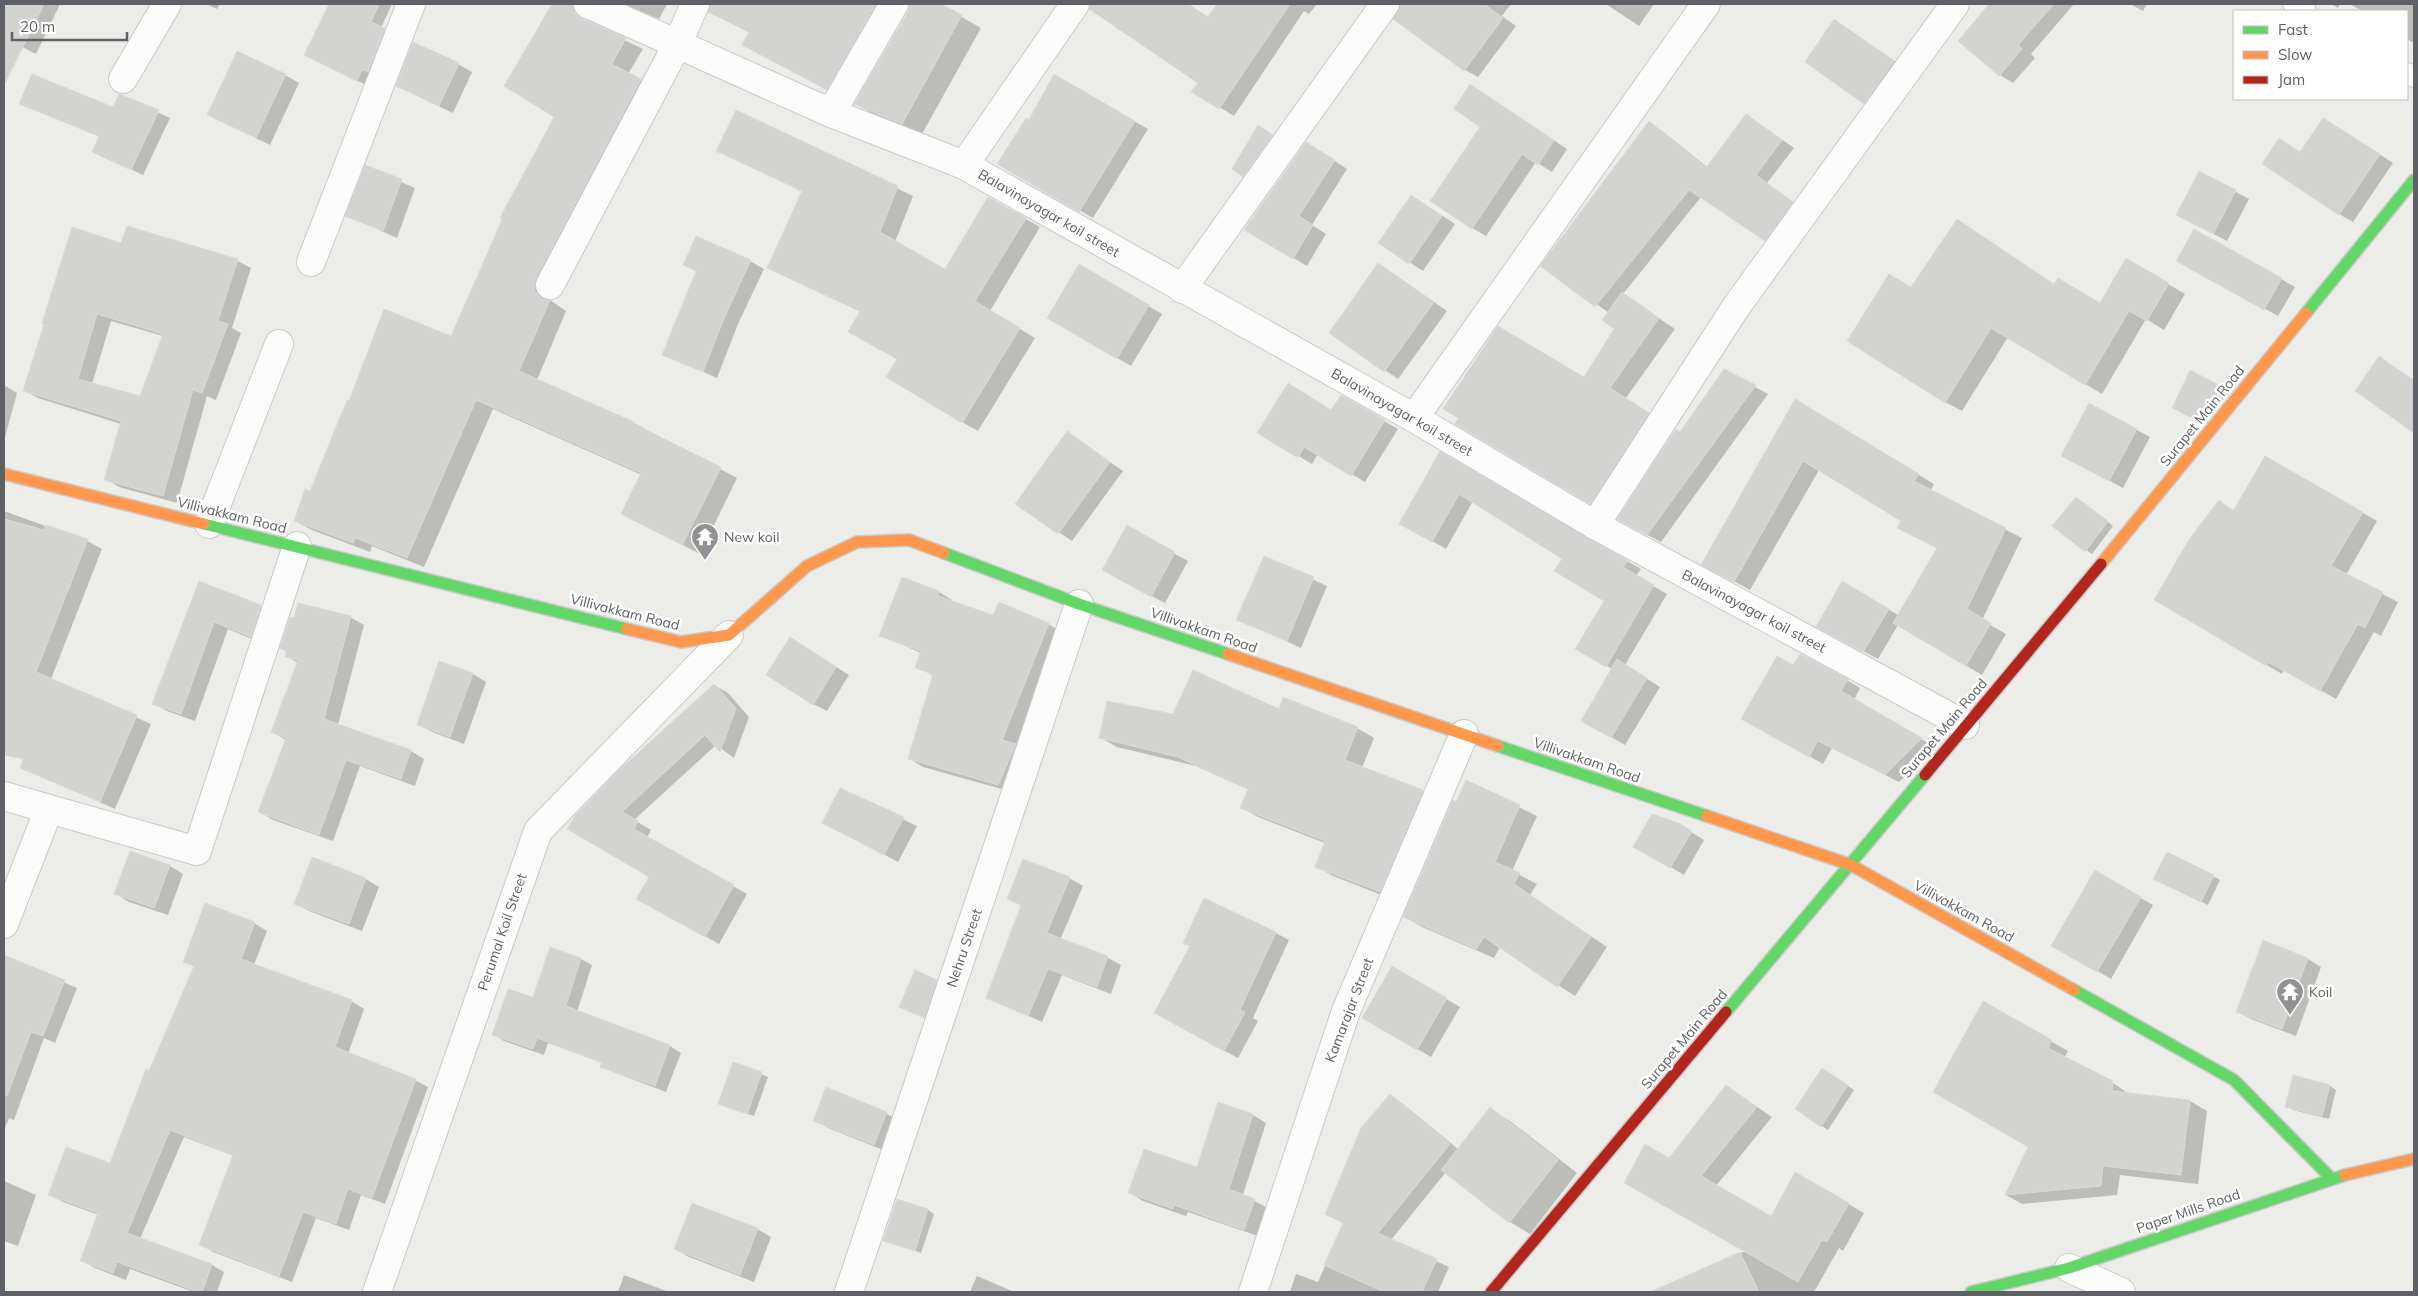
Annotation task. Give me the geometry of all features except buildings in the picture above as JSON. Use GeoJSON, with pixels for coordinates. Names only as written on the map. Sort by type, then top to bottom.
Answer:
{"type":"FeatureCollection","features":[{"type":"Feature","properties":{"kind":"street"},"geometry":{"type":"LineString","coordinates":[[122,79],[167,4]]}},
{"type":"Feature","properties":{"kind":"street"},"geometry":{"type":"LineString","coordinates":[[311,262],[411,4]]}},
{"type":"Feature","properties":{"kind":"street","name":"Balavinayagar koil street"},"geometry":{"type":"LineString","coordinates":[[588,4],[831,113],[964,165],[1414,418],[1595,525],[1965,725]]}},
{"type":"Feature","properties":{"kind":"street"},"geometry":{"type":"LineString","coordinates":[[550,285],[677,45],[695,4]]}},
{"type":"Feature","properties":{"kind":"street"},"geometry":{"type":"LineString","coordinates":[[831,113],[894,4]]}},
{"type":"Feature","properties":{"kind":"street"},"geometry":{"type":"LineString","coordinates":[[964,165],[1075,4]]}},
{"type":"Feature","properties":{"kind":"street"},"geometry":{"type":"LineString","coordinates":[[1182,289],[1385,4]]}},
{"type":"Feature","properties":{"kind":"street"},"geometry":{"type":"LineString","coordinates":[[1414,418],[1706,4]]}},
{"type":"Feature","properties":{"kind":"street"},"geometry":{"type":"LineString","coordinates":[[1595,525],[1736,307],[1955,4]]}},
{"type":"Feature","properties":{"kind":"street","name":"Surapet Main Road"},"geometry":{"type":"LineString","coordinates":[[1492,1292],[2060,613],[2414,180]]}},
{"type":"Feature","properties":{"kind":"street"},"geometry":{"type":"LineString","coordinates":[[209,524],[279,344]]}},
{"type":"Feature","properties":{"kind":"street","name":"Villivakkam Road"},"geometry":{"type":"LineString","coordinates":[[4,474],[681,642],[729,635],[807,566],[857,542],[909,540],[1079,604],[1851,865],[2234,1080],[2331,1178]]}},
{"type":"Feature","properties":{"kind":"street"},"geometry":{"type":"LineString","coordinates":[[4,796],[197,851],[297,546]]}},
{"type":"Feature","properties":{"kind":"street","name":"Nehru Street"},"geometry":{"type":"LineString","coordinates":[[849,1292],[1079,604]]}},
{"type":"Feature","properties":{"kind":"street","name":"Perumal Koil Street"},"geometry":{"type":"LineString","coordinates":[[377,1292],[538,831],[729,635]]}},
{"type":"Feature","properties":{"kind":"street","name":"Kamarajar Street"},"geometry":{"type":"LineString","coordinates":[[1254,1292],[1346,1011],[1464,734]]}},
{"type":"Feature","properties":{"kind":"street"},"geometry":{"type":"LineString","coordinates":[[4,924],[49,809]]}},
{"type":"Feature","properties":{"kind":"street","name":"Paper Mills Road"},"geometry":{"type":"LineString","coordinates":[[1980,1291],[2069,1268],[2331,1178],[2414,1159]]}},
{"type":"Feature","properties":{"kind":"street"},"geometry":{"type":"LineString","coordinates":[[2069,1268],[2120,1292]]}},
{"type":"Feature","properties":{"kind":"lane"},"geometry":{"type":"LineString","coordinates":[[2293,4],[2304,10]]}},
{"type":"Feature","properties":{"kind":"traffic: fast"},"geometry":{"type":"LineString","coordinates":[[2306,313],[2414,180]]}},
{"type":"Feature","properties":{"kind":"traffic: fast"},"geometry":{"type":"LineString","coordinates":[[204,524],[627,629]]}},
{"type":"Feature","properties":{"kind":"traffic: fast"},"geometry":{"type":"LineString","coordinates":[[944,553],[1079,604],[1228,654]]}},
{"type":"Feature","properties":{"kind":"traffic: fast"},"geometry":{"type":"LineString","coordinates":[[1498,746],[1707,816]]}},
{"type":"Feature","properties":{"kind":"traffic: fast"},"geometry":{"type":"LineString","coordinates":[[1726,1012],[1925,775]]}},
{"type":"Feature","properties":{"kind":"traffic: fast"},"geometry":{"type":"LineString","coordinates":[[2074,990],[2234,1080],[2331,1178]]}},
{"type":"Feature","properties":{"kind":"traffic: fast"},"geometry":{"type":"LineString","coordinates":[[1971,1292],[2069,1268],[2345,1175]]}},
{"type":"Feature","properties":{"kind":"traffic: slow"},"geometry":{"type":"LineString","coordinates":[[2101,564],[2306,313]]}},
{"type":"Feature","properties":{"kind":"traffic: slow"},"geometry":{"type":"LineString","coordinates":[[4,474],[204,524]]}},
{"type":"Feature","properties":{"kind":"traffic: slow"},"geometry":{"type":"LineString","coordinates":[[627,629],[681,642],[729,635],[807,566],[857,542],[909,540],[944,553]]}},
{"type":"Feature","properties":{"kind":"traffic: slow"},"geometry":{"type":"LineString","coordinates":[[1228,654],[1498,746]]}},
{"type":"Feature","properties":{"kind":"traffic: slow"},"geometry":{"type":"LineString","coordinates":[[1707,816],[1851,865],[2074,990]]}},
{"type":"Feature","properties":{"kind":"traffic: slow"},"geometry":{"type":"LineString","coordinates":[[2345,1175],[2414,1159]]}},
{"type":"Feature","properties":{"kind":"traffic: jam"},"geometry":{"type":"LineString","coordinates":[[1925,775],[2101,564]]}},
{"type":"Feature","properties":{"kind":"traffic: jam"},"geometry":{"type":"LineString","coordinates":[[1491,1292],[1726,1012]]}},
{"type":"Feature","properties":{"kind":"place","name":"New koil"},"geometry":{"type":"Point","coordinates":[705,561]}},
{"type":"Feature","properties":{"kind":"place","name":"Koil"},"geometry":{"type":"Point","coordinates":[2290,1016]}}]}
